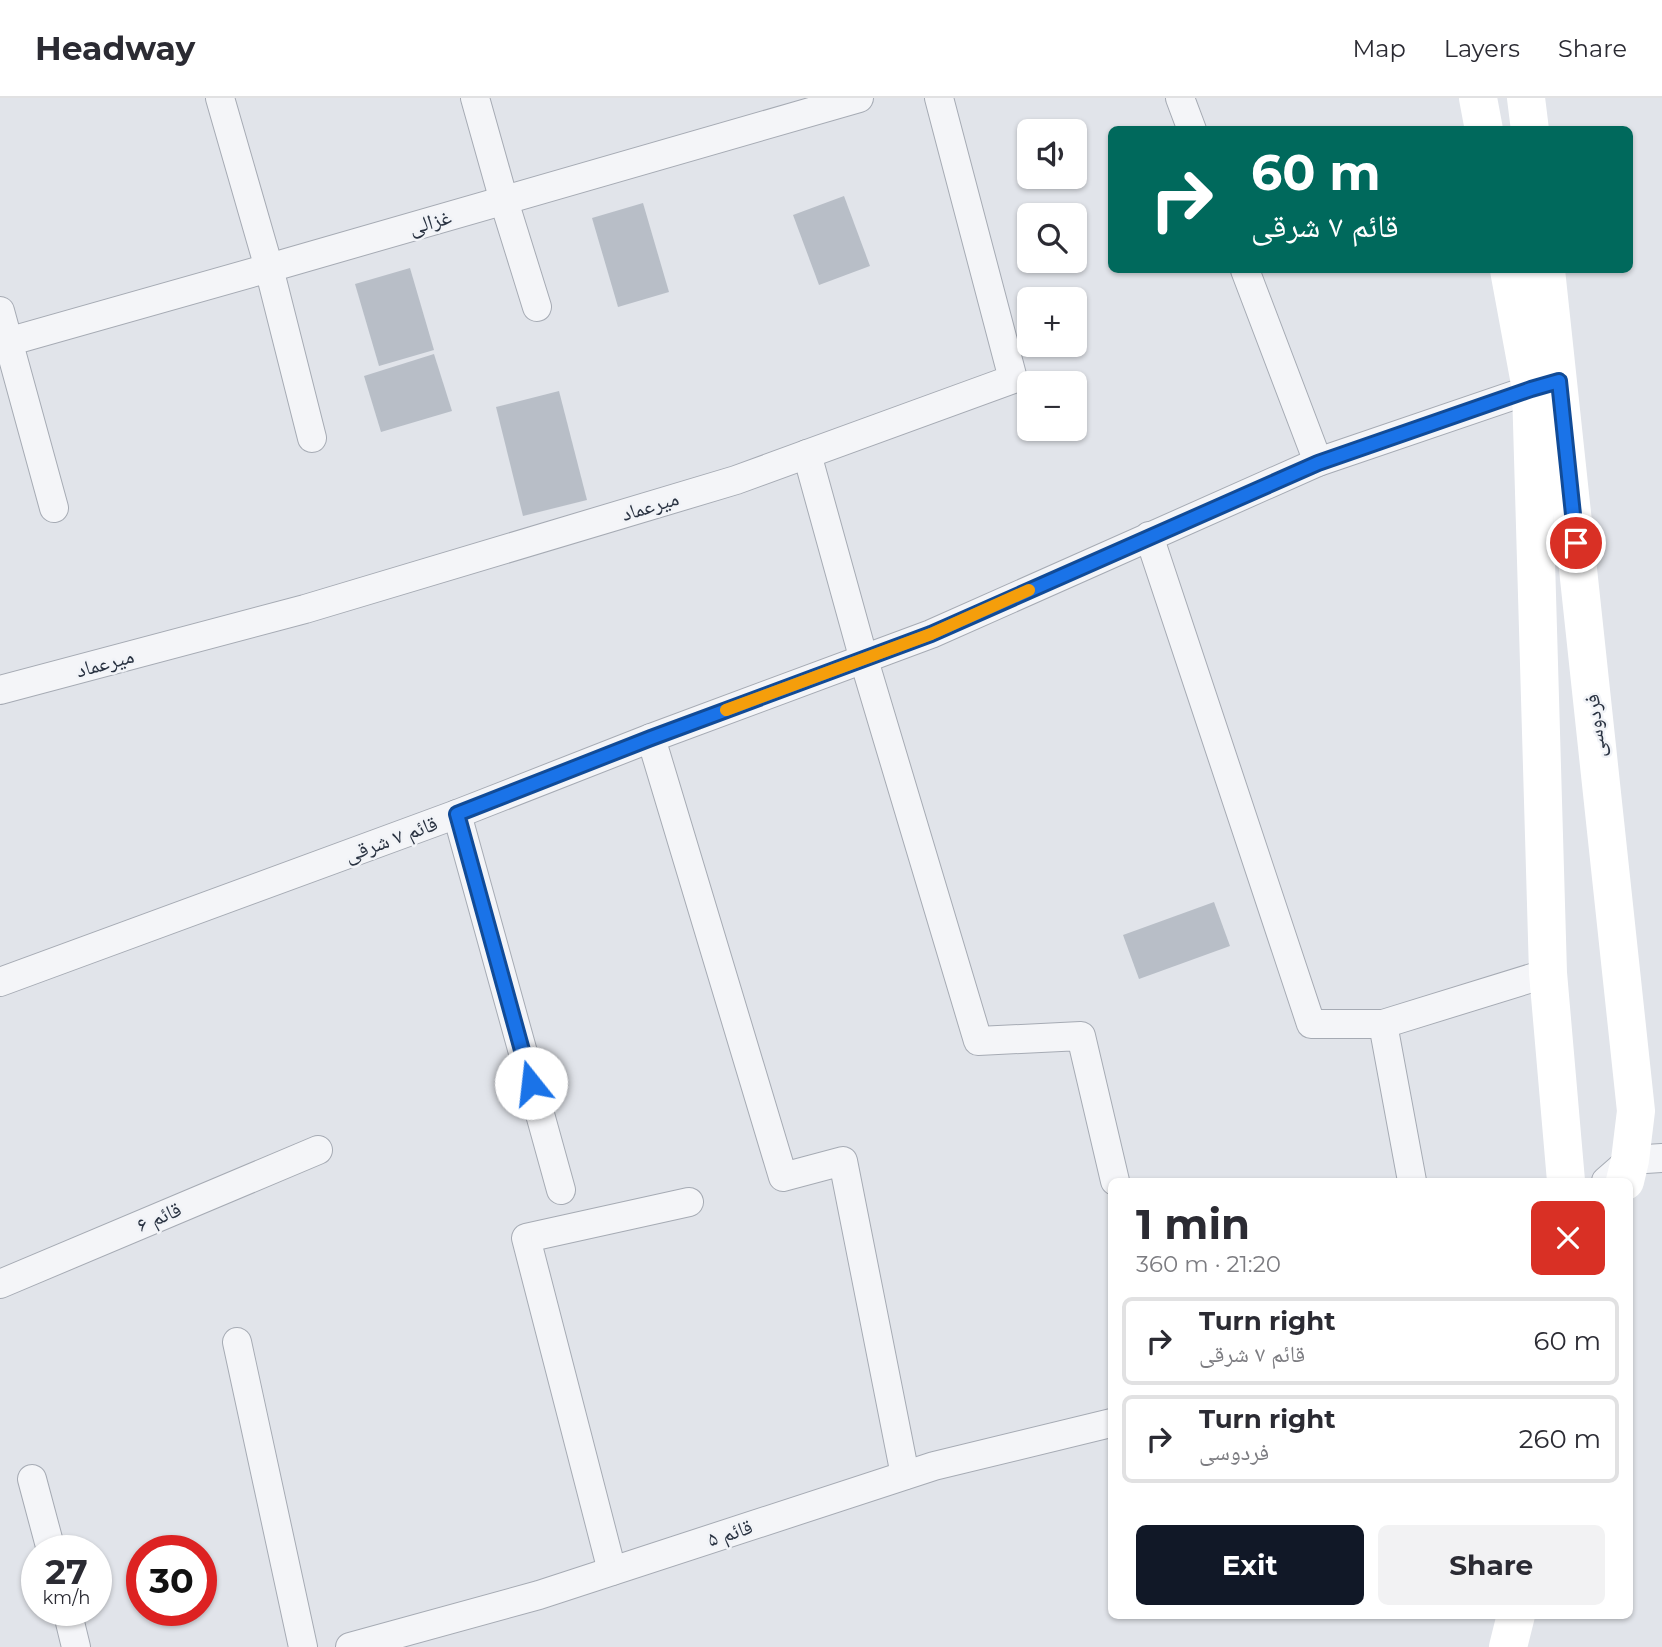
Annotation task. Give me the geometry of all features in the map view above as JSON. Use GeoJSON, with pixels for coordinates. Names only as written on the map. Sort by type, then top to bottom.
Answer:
{"type":"FeatureCollection","features":[{"type":"Feature","properties":{"kind":"main road"},"geometry":{"type":"LineString","coordinates":[[1478,98],[1483,126]]}},
{"type":"Feature","properties":{"kind":"main road"},"geometry":{"type":"LineString","coordinates":[[1526,98],[1530,126]]}},
{"type":"Feature","properties":{"kind":"main road"},"geometry":{"type":"LineString","coordinates":[[1510,273],[1545,385],[1548,973],[1566,1178]]}},
{"type":"Feature","properties":{"kind":"main road","name":"فردوسی"},"geometry":{"type":"LineString","coordinates":[[1546,273],[1545,385],[1649,1110],[1631,1170]]}},
{"type":"Feature","properties":{"kind":"main road"},"geometry":{"type":"LineString","coordinates":[[1508,1647],[1515,1619]]}},
{"type":"Feature","properties":{"kind":"street"},"geometry":{"type":"LineString","coordinates":[[220,98],[269,268],[312,438]]}},
{"type":"Feature","properties":{"kind":"street"},"geometry":{"type":"LineString","coordinates":[[475,98],[537,306]]}},
{"type":"Feature","properties":{"kind":"street","name":"غزالی"},"geometry":{"type":"LineString","coordinates":[[4,343],[859,98]]}},
{"type":"Feature","properties":{"kind":"street","name":"میرعماد"},"geometry":{"type":"LineString","coordinates":[[0,690],[305,609],[736,480],[1013,379],[939,98]]}},
{"type":"Feature","properties":{"kind":"street"},"geometry":{"type":"LineString","coordinates":[[1180,98],[1190,126]]}},
{"type":"Feature","properties":{"kind":"street"},"geometry":{"type":"LineString","coordinates":[[1246,273],[1318,463]]}},
{"type":"Feature","properties":{"kind":"street"},"geometry":{"type":"LineString","coordinates":[[0,311],[4,343],[54,508]]}},
{"type":"Feature","properties":{"kind":"street","name":"قائم ۷ شرقی"},"geometry":{"type":"LineString","coordinates":[[0,982],[457,814],[651,738],[864,660],[931,634],[1318,463],[1545,385]]}},
{"type":"Feature","properties":{"kind":"street"},"geometry":{"type":"LineString","coordinates":[[807,454],[864,660],[978,1041],[1081,1036],[1114,1178]]}},
{"type":"Feature","properties":{"kind":"street"},"geometry":{"type":"LineString","coordinates":[[1149,536],[1311,1024],[1383,1024],[1548,973]]}},
{"type":"Feature","properties":{"kind":"street"},"geometry":{"type":"LineString","coordinates":[[651,738],[783,1177],[843,1161],[905,1475]]}},
{"type":"Feature","properties":{"kind":"street"},"geometry":{"type":"LineString","coordinates":[[457,814],[561,1190]]}},
{"type":"Feature","properties":{"kind":"street"},"geometry":{"type":"LineString","coordinates":[[1383,1024],[1411,1178]]}},
{"type":"Feature","properties":{"kind":"street","name":"قائم ۶"},"geometry":{"type":"LineString","coordinates":[[0,1284],[318,1150]]}},
{"type":"Feature","properties":{"kind":"street"},"geometry":{"type":"LineString","coordinates":[[612,1571],[526,1238],[689,1202]]}},
{"type":"Feature","properties":{"kind":"street"},"geometry":{"type":"LineString","coordinates":[[237,1342],[303,1647]]}},
{"type":"Feature","properties":{"kind":"street","name":"قائم ۵"},"geometry":{"type":"LineString","coordinates":[[349,1647],[539,1595],[934,1466],[1108,1424]]}},
{"type":"Feature","properties":{"kind":"street"},"geometry":{"type":"LineString","coordinates":[[32,1479],[47,1535]]}},
{"type":"Feature","properties":{"kind":"street"},"geometry":{"type":"LineString","coordinates":[[70,1626],[76,1647]]}},
{"type":"Feature","properties":{"kind":"building"},"geometry":{"type":"Polygon","coordinates":[[[844,196],[870,266],[819,285],[793,215],[844,196]]]}},
{"type":"Feature","properties":{"kind":"building"},"geometry":{"type":"Polygon","coordinates":[[[643,203],[669,292],[618,307],[592,218],[643,203]]]}},
{"type":"Feature","properties":{"kind":"building"},"geometry":{"type":"Polygon","coordinates":[[[410,268],[434,350],[379,366],[355,284],[410,268]]]}},
{"type":"Feature","properties":{"kind":"building"},"geometry":{"type":"Polygon","coordinates":[[[434,354],[452,411],[381,432],[364,376],[434,354]]]}},
{"type":"Feature","properties":{"kind":"building"},"geometry":{"type":"Polygon","coordinates":[[[559,391],[587,500],[523,516],[496,407],[559,391]]]}},
{"type":"Feature","properties":{"kind":"building"},"geometry":{"type":"Polygon","coordinates":[[[1214,902],[1230,946],[1139,979],[1123,935],[1214,902]]]}},
{"type":"Feature","properties":{"kind":"slow traffic"},"geometry":{"type":"LineString","coordinates":[[726,710],[931,634],[1029,590]]}},
{"type":"Feature","properties":{"kind":"route"},"geometry":{"type":"LineString","coordinates":[[531,1083],[457,814],[651,738],[931,634],[1318,463],[1559,381],[1576,543]]}}]}
